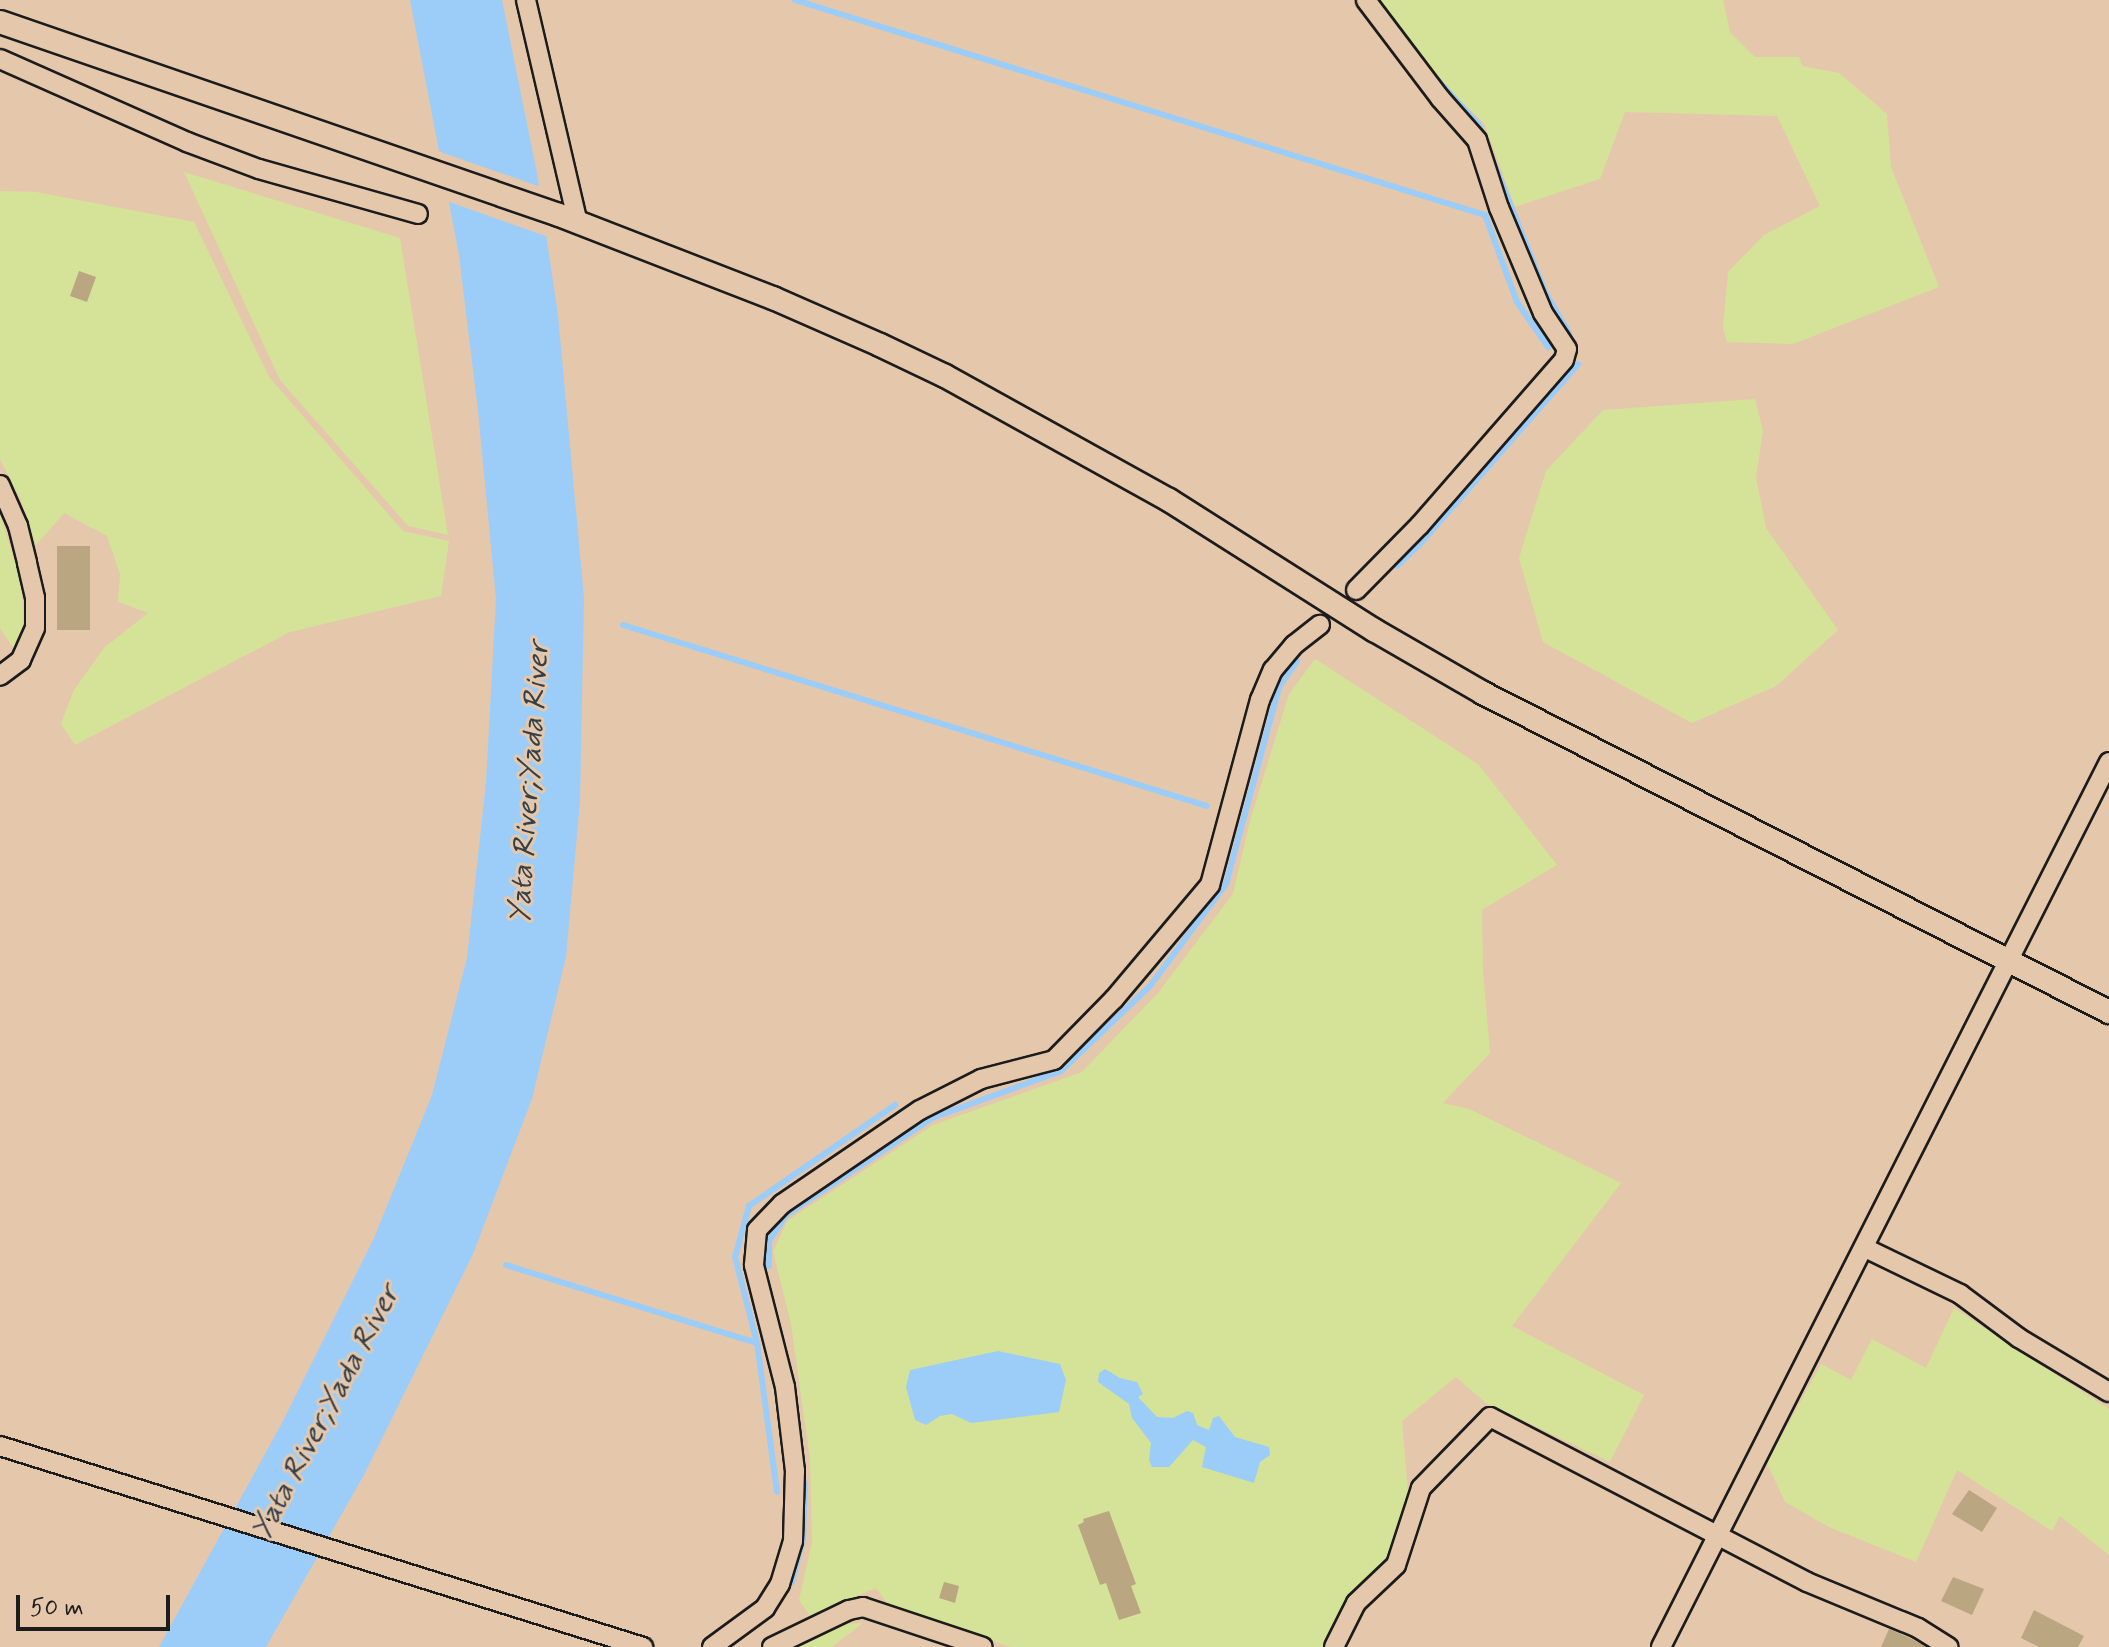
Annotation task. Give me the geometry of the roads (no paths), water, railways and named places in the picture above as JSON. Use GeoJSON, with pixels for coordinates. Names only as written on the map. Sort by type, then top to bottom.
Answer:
{"type":"FeatureCollection","features":[{"type":"Feature","properties":{"kind":"street"},"geometry":{"type":"LineString","coordinates":[[526,0],[569,219]]}},
{"type":"Feature","properties":{"kind":"street"},"geometry":{"type":"LineString","coordinates":[[1356,590],[1419,526],[1547,380],[1564,360],[1567,349],[1543,313],[1499,208],[1477,140],[1440,98],[1366,0]]}},
{"type":"Feature","properties":{"kind":"street"},"geometry":{"type":"LineString","coordinates":[[0,22],[569,219],[773,298],[945,376],[1169,500],[1374,630],[1483,693],[2109,1012]]}},
{"type":"Feature","properties":{"kind":"street"},"geometry":{"type":"LineString","coordinates":[[0,59],[187,142],[259,169],[418,214]]}},
{"type":"Feature","properties":{"kind":"street"},"geometry":{"type":"LineString","coordinates":[[0,485],[18,526],[35,598],[35,628],[21,660],[0,676]]}},
{"type":"Feature","properties":{"kind":"street"},"geometry":{"type":"LineString","coordinates":[[712,1647],[765,1608],[780,1584],[793,1541],[795,1471],[785,1387],[754,1265],[757,1230],[782,1204],[920,1110],[981,1079],[1054,1060],[1114,999],[1210,885],[1260,700],[1273,670],[1294,645],[1320,625]]}},
{"type":"Feature","properties":{"kind":"street"},"geometry":{"type":"LineString","coordinates":[[1661,1647],[2109,762]]}},
{"type":"Feature","properties":{"kind":"street"},"geometry":{"type":"LineString","coordinates":[[1865,1248],[1960,1294],[2019,1338],[2109,1392]]}},
{"type":"Feature","properties":{"kind":"street"},"geometry":{"type":"LineString","coordinates":[[1334,1647],[1356,1603],[1396,1565],[1421,1488],[1490,1417],[1807,1582],[1918,1628],[1948,1647]]}},
{"type":"Feature","properties":{"kind":"street"},"geometry":{"type":"LineString","coordinates":[[0,1446],[643,1647]]}},
{"type":"Feature","properties":{"kind":"street"},"geometry":{"type":"LineString","coordinates":[[772,1647],[849,1610],[863,1607],[983,1647]]}},
{"type":"Feature","properties":{"kind":"water","name":"Yata River;Yada River"},"geometry":{"type":"Polygon","coordinates":[[[410,0],[502,0],[537,173],[558,315],[584,598],[580,802],[566,957],[532,1099],[473,1254],[364,1475],[266,1647],[159,1647],[283,1421],[374,1238],[432,1095],[467,958],[486,782],[496,599],[459,255],[410,0]]]}},
{"type":"Feature","properties":{"kind":"water"},"geometry":{"type":"Polygon","coordinates":[[[998,1351],[1060,1364],[1066,1380],[1059,1412],[971,1423],[952,1414],[940,1416],[926,1425],[915,1420],[906,1387],[910,1370],[998,1351]]]}},
{"type":"Feature","properties":{"kind":"water"},"geometry":{"type":"Polygon","coordinates":[[[1105,1369],[1120,1378],[1137,1382],[1143,1394],[1138,1397],[1157,1417],[1173,1418],[1187,1411],[1193,1413],[1197,1425],[1209,1430],[1213,1418],[1219,1416],[1235,1437],[1269,1447],[1270,1455],[1260,1462],[1254,1483],[1202,1467],[1206,1447],[1193,1440],[1169,1467],[1152,1467],[1149,1460],[1151,1443],[1132,1418],[1129,1404],[1098,1382],[1099,1373],[1105,1369]]]}},
{"type":"Feature","properties":{"kind":"waterway"},"geometry":{"type":"LineString","coordinates":[[795,0],[1485,215],[1517,302],[1548,347]]}},
{"type":"Feature","properties":{"kind":"waterway"},"geometry":{"type":"LineString","coordinates":[[1434,76],[1478,124],[1485,138]]}},
{"type":"Feature","properties":{"kind":"waterway"},"geometry":{"type":"LineString","coordinates":[[1491,156],[1545,292],[1569,333]]}},
{"type":"Feature","properties":{"kind":"waterway"},"geometry":{"type":"LineString","coordinates":[[1397,566],[1421,543],[1578,364]]}},
{"type":"Feature","properties":{"kind":"waterway"},"geometry":{"type":"LineString","coordinates":[[623,625],[1207,806]]}},
{"type":"Feature","properties":{"kind":"waterway"},"geometry":{"type":"LineString","coordinates":[[769,1266],[769,1241],[786,1215],[932,1118],[1061,1071],[1150,986],[1226,884],[1279,687],[1297,661]]}},
{"type":"Feature","properties":{"kind":"waterway"},"geometry":{"type":"LineString","coordinates":[[777,1492],[757,1343],[735,1257],[749,1206],[895,1105]]}},
{"type":"Feature","properties":{"kind":"waterway"},"geometry":{"type":"LineString","coordinates":[[506,1265],[757,1343]]}},
{"type":"Feature","properties":{"kind":"waterway"},"geometry":{"type":"LineString","coordinates":[[792,1582],[803,1539],[805,1483]]}}]}
